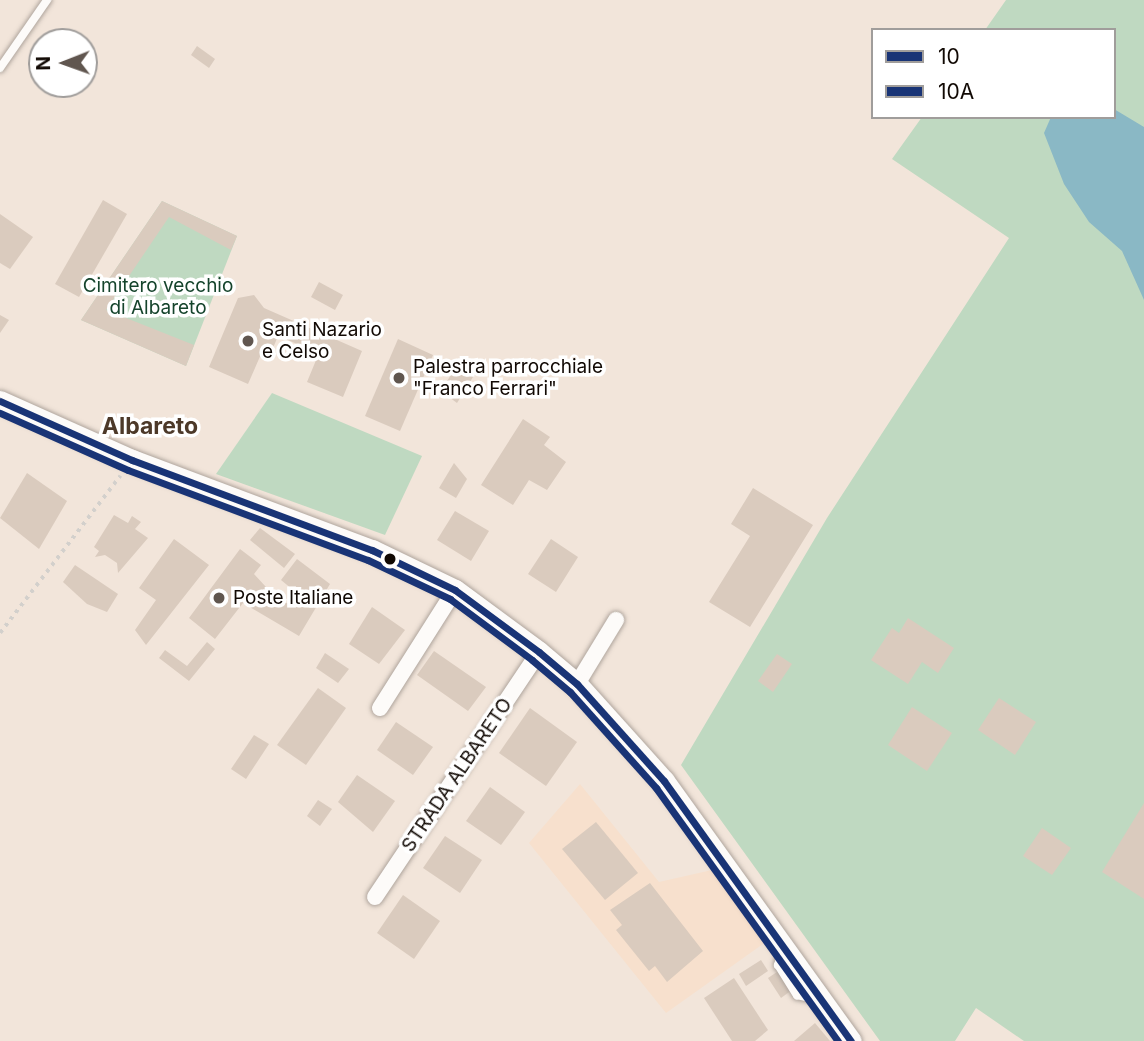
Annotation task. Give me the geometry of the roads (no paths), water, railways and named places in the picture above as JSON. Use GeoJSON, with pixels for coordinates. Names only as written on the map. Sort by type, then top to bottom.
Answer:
{"type":"FeatureCollection","features":[{"type":"Feature","properties":{"kind":"street"},"geometry":{"type":"LineString","coordinates":[[0,401],[132,460],[360,545],[455,590],[539,652],[577,684],[664,780],[784,942],[851,1041]]}},
{"type":"Feature","properties":{"kind":"street"},"geometry":{"type":"LineString","coordinates":[[380,708],[455,590]]}},
{"type":"Feature","properties":{"kind":"street"},"geometry":{"type":"LineString","coordinates":[[577,684],[616,620]]}},
{"type":"Feature","properties":{"kind":"street","name":"STRADA ALBARETO"},"geometry":{"type":"LineString","coordinates":[[375,897],[539,652]]}},
{"type":"Feature","properties":{"kind":"lane"},"geometry":{"type":"LineString","coordinates":[[0,68],[47,0]]}},
{"type":"Feature","properties":{"kind":"water"},"geometry":{"type":"Polygon","coordinates":[[[1116,110],[1144,127],[1144,300],[1122,251],[1089,222],[1064,184],[1044,133],[1050,119],[1116,119],[1116,110]]]}},
{"type":"Feature","properties":{"kind":"place","name":"Santi Nazario e Celso"},"geometry":{"type":"Point","coordinates":[248,341]}},
{"type":"Feature","properties":{"kind":"place","name":"Palestra parrocchiale \"Franco Ferrari\""},"geometry":{"type":"Point","coordinates":[399,378]}},
{"type":"Feature","properties":{"kind":"place","name":"Poste Italiane"},"geometry":{"type":"Point","coordinates":[219,598]}},
{"type":"Feature","properties":{"kind":"district","name":"Albareto"},"geometry":{"type":"Point","coordinates":[150,426]}},
{"type":"Feature","properties":{"kind":"park label","name":"Cimitero vecchio di Albareto"},"geometry":{"type":"Point","coordinates":[158,297]}}]}
